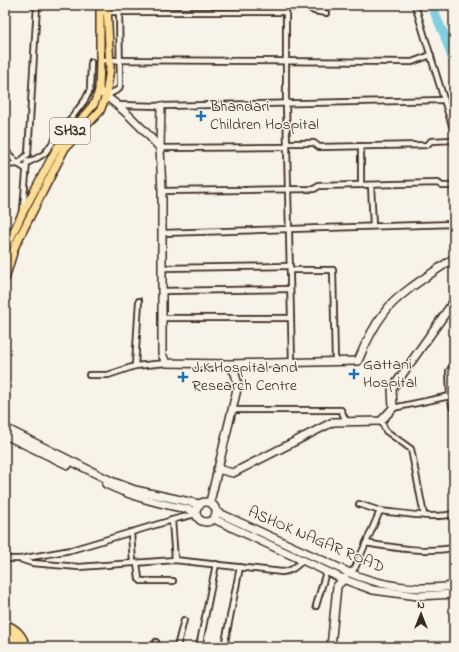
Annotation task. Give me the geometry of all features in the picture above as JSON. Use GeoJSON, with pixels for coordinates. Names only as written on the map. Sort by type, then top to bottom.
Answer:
{"type":"FeatureCollection","features":[{"type":"Feature","properties":{"kind":"highway"},"geometry":{"type":"LineString","coordinates":[[5,625],[20,634],[26,647]]}},
{"type":"Feature","properties":{"kind":"highway"},"geometry":{"type":"LineString","coordinates":[[5,633],[14,638],[20,647]]}},
{"type":"Feature","properties":{"kind":"main road","name":"SH32"},"geometry":{"type":"LineString","coordinates":[[5,250],[23,212],[57,148],[94,104],[99,91],[103,9]]}},
{"type":"Feature","properties":{"kind":"main road"},"geometry":{"type":"LineString","coordinates":[[5,279],[15,246],[65,148],[100,110],[106,96],[110,68],[103,9]]}},
{"type":"Feature","properties":{"kind":"street"},"geometry":{"type":"LineString","coordinates":[[29,219],[23,212],[37,5]]}},
{"type":"Feature","properties":{"kind":"street"},"geometry":{"type":"LineString","coordinates":[[106,96],[119,89],[120,85],[119,5]]}},
{"type":"Feature","properties":{"kind":"street"},"geometry":{"type":"LineString","coordinates":[[415,5],[454,132]]}},
{"type":"Feature","properties":{"kind":"street"},"geometry":{"type":"LineString","coordinates":[[103,9],[120,12],[306,7],[326,14]]}},
{"type":"Feature","properties":{"kind":"street"},"geometry":{"type":"LineString","coordinates":[[286,8],[286,103],[292,363]]}},
{"type":"Feature","properties":{"kind":"street"},"geometry":{"type":"LineString","coordinates":[[100,60],[412,62],[431,55]]}},
{"type":"Feature","properties":{"kind":"street"},"geometry":{"type":"LineString","coordinates":[[27,163],[45,153],[85,100],[90,90],[91,62]]}},
{"type":"Feature","properties":{"kind":"street"},"geometry":{"type":"LineString","coordinates":[[99,91],[117,105],[160,148],[314,143],[320,147],[427,145],[431,141],[454,140]]}},
{"type":"Feature","properties":{"kind":"street"},"geometry":{"type":"LineString","coordinates":[[117,105],[161,106],[445,100]]}},
{"type":"Feature","properties":{"kind":"street"},"geometry":{"type":"LineString","coordinates":[[161,106],[162,354],[166,363]]}},
{"type":"Feature","properties":{"kind":"street"},"geometry":{"type":"LineString","coordinates":[[361,146],[361,185]]}},
{"type":"Feature","properties":{"kind":"street"},"geometry":{"type":"LineString","coordinates":[[5,150],[18,164],[26,169]]}},
{"type":"Feature","properties":{"kind":"street"},"geometry":{"type":"LineString","coordinates":[[5,165],[18,164],[28,154]]}},
{"type":"Feature","properties":{"kind":"street"},"geometry":{"type":"LineString","coordinates":[[162,191],[288,190],[314,189],[319,186],[438,183],[442,186],[454,186]]}},
{"type":"Feature","properties":{"kind":"street"},"geometry":{"type":"LineString","coordinates":[[371,185],[373,226]]}},
{"type":"Feature","properties":{"kind":"street"},"geometry":{"type":"LineString","coordinates":[[162,233],[454,224]]}},
{"type":"Feature","properties":{"kind":"street"},"geometry":{"type":"LineString","coordinates":[[90,375],[108,375],[135,366],[166,363],[227,364],[358,361],[365,344],[384,312],[404,292],[454,258]]}},
{"type":"Feature","properties":{"kind":"street"},"geometry":{"type":"LineString","coordinates":[[162,268],[289,268],[333,270],[335,362]]}},
{"type":"Feature","properties":{"kind":"street"},"geometry":{"type":"LineString","coordinates":[[162,291],[290,289]]}},
{"type":"Feature","properties":{"kind":"street"},"geometry":{"type":"LineString","coordinates":[[135,366],[139,301]]}},
{"type":"Feature","properties":{"kind":"street"},"geometry":{"type":"LineString","coordinates":[[393,408],[392,390],[454,301]]}},
{"type":"Feature","properties":{"kind":"street"},"geometry":{"type":"LineString","coordinates":[[162,318],[291,318]]}},
{"type":"Feature","properties":{"kind":"street"},"geometry":{"type":"LineString","coordinates":[[210,502],[238,385],[235,373],[227,364]]}},
{"type":"Feature","properties":{"kind":"street"},"geometry":{"type":"LineString","coordinates":[[454,365],[449,372],[454,414]]}},
{"type":"Feature","properties":{"kind":"street"},"geometry":{"type":"LineString","coordinates":[[217,469],[233,473],[333,422],[380,421],[393,408],[452,395]]}},
{"type":"Feature","properties":{"kind":"street"},"geometry":{"type":"LineString","coordinates":[[232,410],[341,410],[346,421]]}},
{"type":"Feature","properties":{"kind":"street"},"geometry":{"type":"LineString","coordinates":[[380,421],[386,431],[411,449],[424,515]]}},
{"type":"Feature","properties":{"kind":"street"},"geometry":{"type":"LineString","coordinates":[[5,428],[111,481],[197,510]]}},
{"type":"Feature","properties":{"kind":"street"},"geometry":{"type":"LineString","coordinates":[[5,435],[118,489],[162,505],[197,510]]}},
{"type":"Feature","properties":{"kind":"street"},"geometry":{"type":"LineString","coordinates":[[5,559],[20,559],[71,550],[172,520],[197,510],[202,502],[210,502],[214,505],[215,516]]}},
{"type":"Feature","properties":{"kind":"street"},"geometry":{"type":"LineString","coordinates":[[359,504],[380,511],[448,516],[454,514]]}},
{"type":"Feature","properties":{"kind":"street"},"geometry":{"type":"LineString","coordinates":[[197,510],[198,518],[203,522],[210,521],[215,516]]}},
{"type":"Feature","properties":{"kind":"street"},"geometry":{"type":"LineString","coordinates":[[331,647],[337,586],[355,568],[380,511]]}},
{"type":"Feature","properties":{"kind":"street"},"geometry":{"type":"LineString","coordinates":[[215,516],[302,561],[372,590],[394,594],[430,596],[454,594]]}},
{"type":"Feature","properties":{"kind":"street","name":"ASHOK NAGAR ROAD"},"geometry":{"type":"LineString","coordinates":[[215,516],[350,574],[370,581],[399,587],[431,588],[454,586]]}},
{"type":"Feature","properties":{"kind":"street"},"geometry":{"type":"LineString","coordinates":[[172,520],[175,560]]}},
{"type":"Feature","properties":{"kind":"street"},"geometry":{"type":"LineString","coordinates":[[131,532],[135,563],[139,579],[141,581],[173,582]]}},
{"type":"Feature","properties":{"kind":"street"},"geometry":{"type":"LineString","coordinates":[[366,543],[403,549],[437,550],[454,548]]}},
{"type":"Feature","properties":{"kind":"street"},"geometry":{"type":"LineString","coordinates":[[20,559],[32,563],[70,567],[175,560],[288,571],[294,569],[302,561]]}},
{"type":"Feature","properties":{"kind":"street"},"geometry":{"type":"LineString","coordinates":[[200,647],[216,564]]}},
{"type":"Feature","properties":{"kind":"street"},"geometry":{"type":"LineString","coordinates":[[224,647],[240,567]]}},
{"type":"Feature","properties":{"kind":"street"},"geometry":{"type":"LineString","coordinates":[[316,606],[326,572]]}},
{"type":"Feature","properties":{"kind":"street"},"geometry":{"type":"LineString","coordinates":[[177,647],[184,620]]}},
{"type":"Feature","properties":{"kind":"waterway"},"geometry":{"type":"LineString","coordinates":[[431,5],[444,34],[454,64]]}},
{"type":"Feature","properties":{"kind":"place","name":"Bhandari Children Hospital"},"geometry":{"type":"Point","coordinates":[201,116]}},
{"type":"Feature","properties":{"kind":"place","name":"Gattani Hospital"},"geometry":{"type":"Point","coordinates":[354,374]}},
{"type":"Feature","properties":{"kind":"place","name":"J.K.Hospital and Research Centre"},"geometry":{"type":"Point","coordinates":[183,377]}}]}
